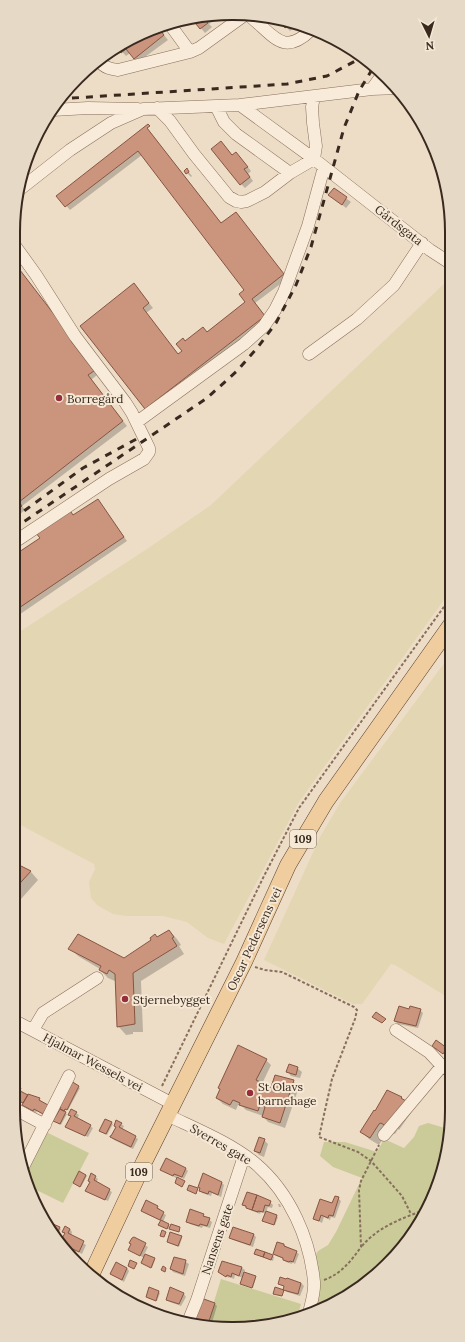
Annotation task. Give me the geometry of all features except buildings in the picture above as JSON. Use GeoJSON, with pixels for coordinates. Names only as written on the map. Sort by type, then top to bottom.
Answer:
{"type":"FeatureCollection","features":[{"type":"Feature","properties":{"kind":"main road","name":"Oscar Pedersens vei"},"geometry":{"type":"LineString","coordinates":[[93,1270],[170,1109],[244,962],[288,865],[326,801],[445,634]]}},
{"type":"Feature","properties":{"kind":"street"},"geometry":{"type":"LineString","coordinates":[[102,64],[111,70],[118,70],[190,52],[200,48],[238,20]]}},
{"type":"Feature","properties":{"kind":"street"},"geometry":{"type":"LineString","coordinates":[[256,21],[280,42],[294,42],[303,38],[308,34]]}},
{"type":"Feature","properties":{"kind":"street"},"geometry":{"type":"LineString","coordinates":[[173,28],[190,52]]}},
{"type":"Feature","properties":{"kind":"street"},"geometry":{"type":"LineString","coordinates":[[372,89],[379,79]]}},
{"type":"Feature","properties":{"kind":"street"},"geometry":{"type":"LineString","coordinates":[[372,89],[383,83]]}},
{"type":"Feature","properties":{"kind":"street"},"geometry":{"type":"LineString","coordinates":[[59,110],[88,108],[143,109],[240,105],[372,89],[389,88]]}},
{"type":"Feature","properties":{"kind":"street"},"geometry":{"type":"LineString","coordinates":[[156,108],[170,121],[194,154],[229,197],[241,202],[247,201],[265,192],[290,172],[314,159],[316,146],[312,107],[314,96]]}},
{"type":"Feature","properties":{"kind":"street","name":"Gårdsgata"},"geometry":{"type":"LineString","coordinates":[[240,105],[314,159],[445,259]]}},
{"type":"Feature","properties":{"kind":"street"},"geometry":{"type":"LineString","coordinates":[[216,106],[224,122],[236,134],[290,172]]}},
{"type":"Feature","properties":{"kind":"street"},"geometry":{"type":"LineString","coordinates":[[25,185],[70,150],[110,123],[143,109]]}},
{"type":"Feature","properties":{"kind":"street"},"geometry":{"type":"LineString","coordinates":[[137,422],[151,414],[244,344],[264,326],[275,310],[284,292],[328,170]]}},
{"type":"Feature","properties":{"kind":"street"},"geometry":{"type":"LineString","coordinates":[[309,354],[357,319],[394,285],[422,243]]}},
{"type":"Feature","properties":{"kind":"street"},"geometry":{"type":"LineString","coordinates":[[20,253],[36,275],[75,336],[125,402],[137,422],[149,448],[148,454],[144,459],[109,479],[20,538]]}},
{"type":"Feature","properties":{"kind":"street"},"geometry":{"type":"LineString","coordinates":[[33,1030],[43,1013],[97,978]]}},
{"type":"Feature","properties":{"kind":"street","name":"Hjalmar Wessels vei"},"geometry":{"type":"LineString","coordinates":[[20,1024],[170,1109]]}},
{"type":"Feature","properties":{"kind":"street"},"geometry":{"type":"LineString","coordinates":[[396,1030],[429,1052],[445,1067]]}},
{"type":"Feature","properties":{"kind":"street"},"geometry":{"type":"LineString","coordinates":[[384,1135],[445,1071]]}},
{"type":"Feature","properties":{"kind":"street"},"geometry":{"type":"LineString","coordinates":[[26,1161],[69,1076]]}},
{"type":"Feature","properties":{"kind":"street","name":"Sverres gate"},"geometry":{"type":"LineString","coordinates":[[170,1109],[256,1164],[287,1201],[305,1240],[314,1284],[310,1308]]}},
{"type":"Feature","properties":{"kind":"street"},"geometry":{"type":"LineString","coordinates":[[20,1112],[45,1125]]}},
{"type":"Feature","properties":{"kind":"street","name":"Nansens gate"},"geometry":{"type":"LineString","coordinates":[[190,1318],[197,1300],[244,1156]]}},
{"type":"Feature","properties":{"kind":"path"},"geometry":{"type":"LineString","coordinates":[[244,962],[257,968],[282,972],[354,1007],[357,1010],[332,1079],[318,1137],[358,1152],[371,1161],[402,1196],[411,1214]]}},
{"type":"Feature","properties":{"kind":"path"},"geometry":{"type":"LineString","coordinates":[[362,1247],[359,1190],[361,1181],[384,1135]]}},
{"type":"Feature","properties":{"kind":"path"},"geometry":{"type":"LineString","coordinates":[[314,1284],[330,1278],[342,1270],[370,1237],[411,1214],[419,1212]]}},
{"type":"Feature","properties":{"kind":"shaded area"},"geometry":{"type":"Polygon","coordinates":[[[445,283],[445,598],[299,802],[224,944],[208,938],[187,922],[163,916],[127,916],[113,914],[97,905],[91,898],[89,882],[95,869],[94,864],[20,825],[20,631],[147,549],[211,505],[445,283]]]}},
{"type":"Feature","properties":{"kind":"shaded area"},"geometry":{"type":"Polygon","coordinates":[[[445,662],[445,996],[391,964],[362,1004],[353,1004],[264,960],[320,837],[340,803],[445,662]]]}},
{"type":"Feature","properties":{"kind":"green space"},"geometry":{"type":"Polygon","coordinates":[[[428,1123],[444,1128],[441,1151],[434,1178],[417,1216],[392,1250],[373,1269],[339,1294],[313,1306],[315,1256],[318,1251],[328,1245],[336,1232],[362,1178],[333,1167],[320,1156],[324,1142],[345,1142],[377,1152],[384,1139],[404,1148],[414,1137],[419,1126],[428,1123]]]}},
{"type":"Feature","properties":{"kind":"green space"},"geometry":{"type":"Polygon","coordinates":[[[42,1130],[89,1153],[63,1203],[35,1190],[26,1161],[42,1130]]]}},
{"type":"Feature","properties":{"kind":"green space"},"geometry":{"type":"Polygon","coordinates":[[[221,1279],[301,1304],[299,1312],[274,1318],[246,1322],[208,1320],[221,1279]]]}},
{"type":"Feature","properties":{"kind":"railway"},"geometry":{"type":"LineString","coordinates":[[68,98],[287,84],[327,76],[357,60]]}},
{"type":"Feature","properties":{"kind":"railway"},"geometry":{"type":"LineString","coordinates":[[20,524],[207,398],[237,371],[258,347],[276,323],[296,285],[311,247],[344,128],[359,91],[371,71]]}},
{"type":"Feature","properties":{"kind":"railway"},"geometry":{"type":"LineString","coordinates":[[20,514],[83,468],[142,436]]}},
{"type":"Feature","properties":{"kind":"place","name":"Borregård"},"geometry":{"type":"Point","coordinates":[59,398]}},
{"type":"Feature","properties":{"kind":"place","name":"Stjernebygget"},"geometry":{"type":"Point","coordinates":[125,999]}},
{"type":"Feature","properties":{"kind":"place","name":"St Olavs barnehage"},"geometry":{"type":"Point","coordinates":[250,1093]}}]}
